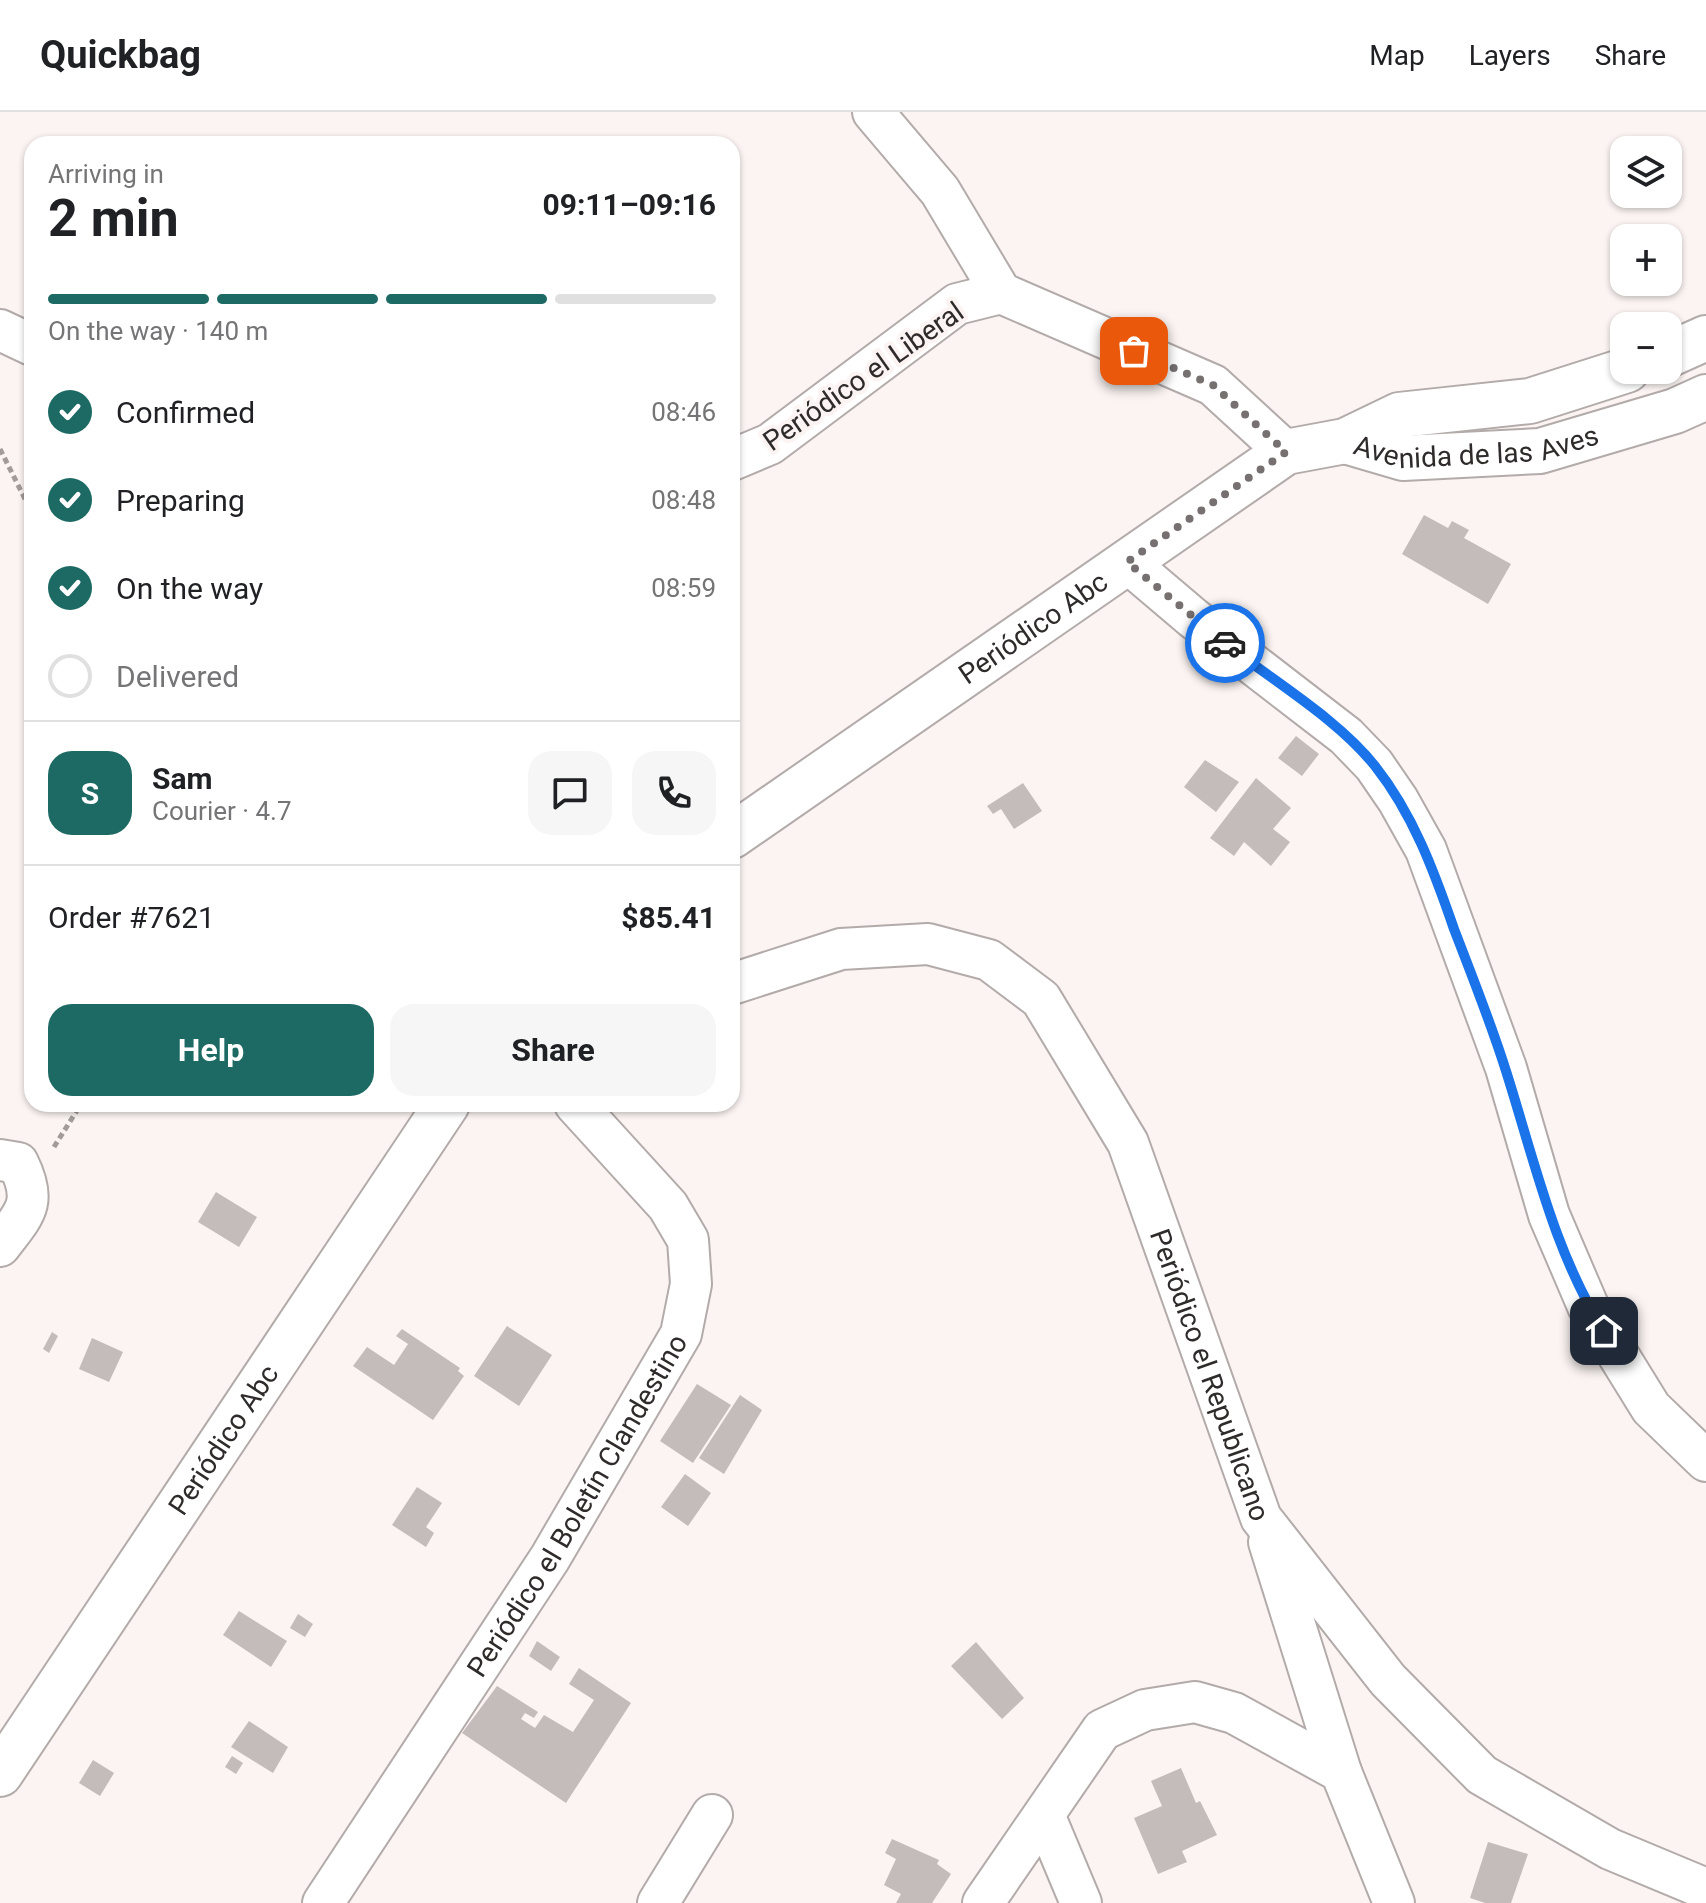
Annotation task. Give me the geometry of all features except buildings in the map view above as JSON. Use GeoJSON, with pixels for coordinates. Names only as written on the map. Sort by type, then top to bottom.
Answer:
{"type":"FeatureCollection","features":[{"type":"Feature","properties":{"kind":"street"},"geometry":{"type":"LineString","coordinates":[[873,112],[940,191],[1001,293],[1213,385],[1286,452]]}},
{"type":"Feature","properties":{"kind":"street","name":"Periódico el Liberal"},"geometry":{"type":"LineString","coordinates":[[740,457],[770,444],[957,304],[1001,293]]}},
{"type":"Feature","properties":{"kind":"street"},"geometry":{"type":"LineString","coordinates":[[0,330],[24,341]]}},
{"type":"Feature","properties":{"kind":"street"},"geometry":{"type":"LineString","coordinates":[[1682,349],[1706,338]]}},
{"type":"Feature","properties":{"kind":"street","name":"Avenida de las Aves"},"geometry":{"type":"LineString","coordinates":[[1345,441],[1399,415],[1530,401],[1610,375]]}},
{"type":"Feature","properties":{"kind":"street","name":"Avenida de las Aves"},"geometry":{"type":"LineString","coordinates":[[1345,441],[1403,458],[1540,451],[1675,411],[1706,397]]}},
{"type":"Feature","properties":{"kind":"street","name":"Periódico Abc"},"geometry":{"type":"LineString","coordinates":[[740,830],[1286,452],[1345,441]]}},
{"type":"Feature","properties":{"kind":"street"},"geometry":{"type":"LineString","coordinates":[[1127,562],[1193,618],[1346,736],[1374,765],[1398,800],[1426,850],[1506,1068],[1549,1215],[1588,1306],[1651,1408],[1706,1461]]}},
{"type":"Feature","properties":{"kind":"street","name":"Periódico el Republicano"},"geometry":{"type":"LineString","coordinates":[[740,981],[841,949],[928,944],[989,960],[1041,999],[1128,1143],[1261,1518],[1388,1680],[1482,1775],[1610,1849],[1706,1889]]}},
{"type":"Feature","properties":{"kind":"street","name":"Periódico Abc"},"geometry":{"type":"LineString","coordinates":[[0,1774],[442,1112]]}},
{"type":"Feature","properties":{"kind":"street","name":"Periódico el Boletín Clandestino"},"geometry":{"type":"LineString","coordinates":[[323,1903],[550,1558],[681,1334],[691,1284],[688,1240],[668,1206],[582,1112]]}},
{"type":"Feature","properties":{"kind":"street"},"geometry":{"type":"LineString","coordinates":[[0,1160],[18,1163],[29,1187],[27,1211],[0,1246]]}},
{"type":"Feature","properties":{"kind":"street"},"geometry":{"type":"LineString","coordinates":[[1261,1518],[1341,1772],[1394,1903]]}},
{"type":"Feature","properties":{"kind":"street"},"geometry":{"type":"LineString","coordinates":[[983,1903],[1102,1730],[1145,1710],[1195,1702],[1234,1713],[1341,1772]]}},
{"type":"Feature","properties":{"kind":"street"},"geometry":{"type":"LineString","coordinates":[[658,1903],[712,1815]]}},
{"type":"Feature","properties":{"kind":"street"},"geometry":{"type":"LineString","coordinates":[[1045,1817],[1081,1903]]}},
{"type":"Feature","properties":{"kind":"path"},"geometry":{"type":"LineString","coordinates":[[0,449],[24,497]]}},
{"type":"Feature","properties":{"kind":"way so far"},"geometry":{"type":"LineString","coordinates":[[1134,351],[1213,385],[1286,452],[1127,562],[1225,643]]}},
{"type":"Feature","properties":{"kind":"route"},"geometry":{"type":"LineString","coordinates":[[1225,643],[1346,736],[1374,765],[1426,850],[1506,1068],[1549,1215],[1588,1306],[1604,1331]]}}]}
